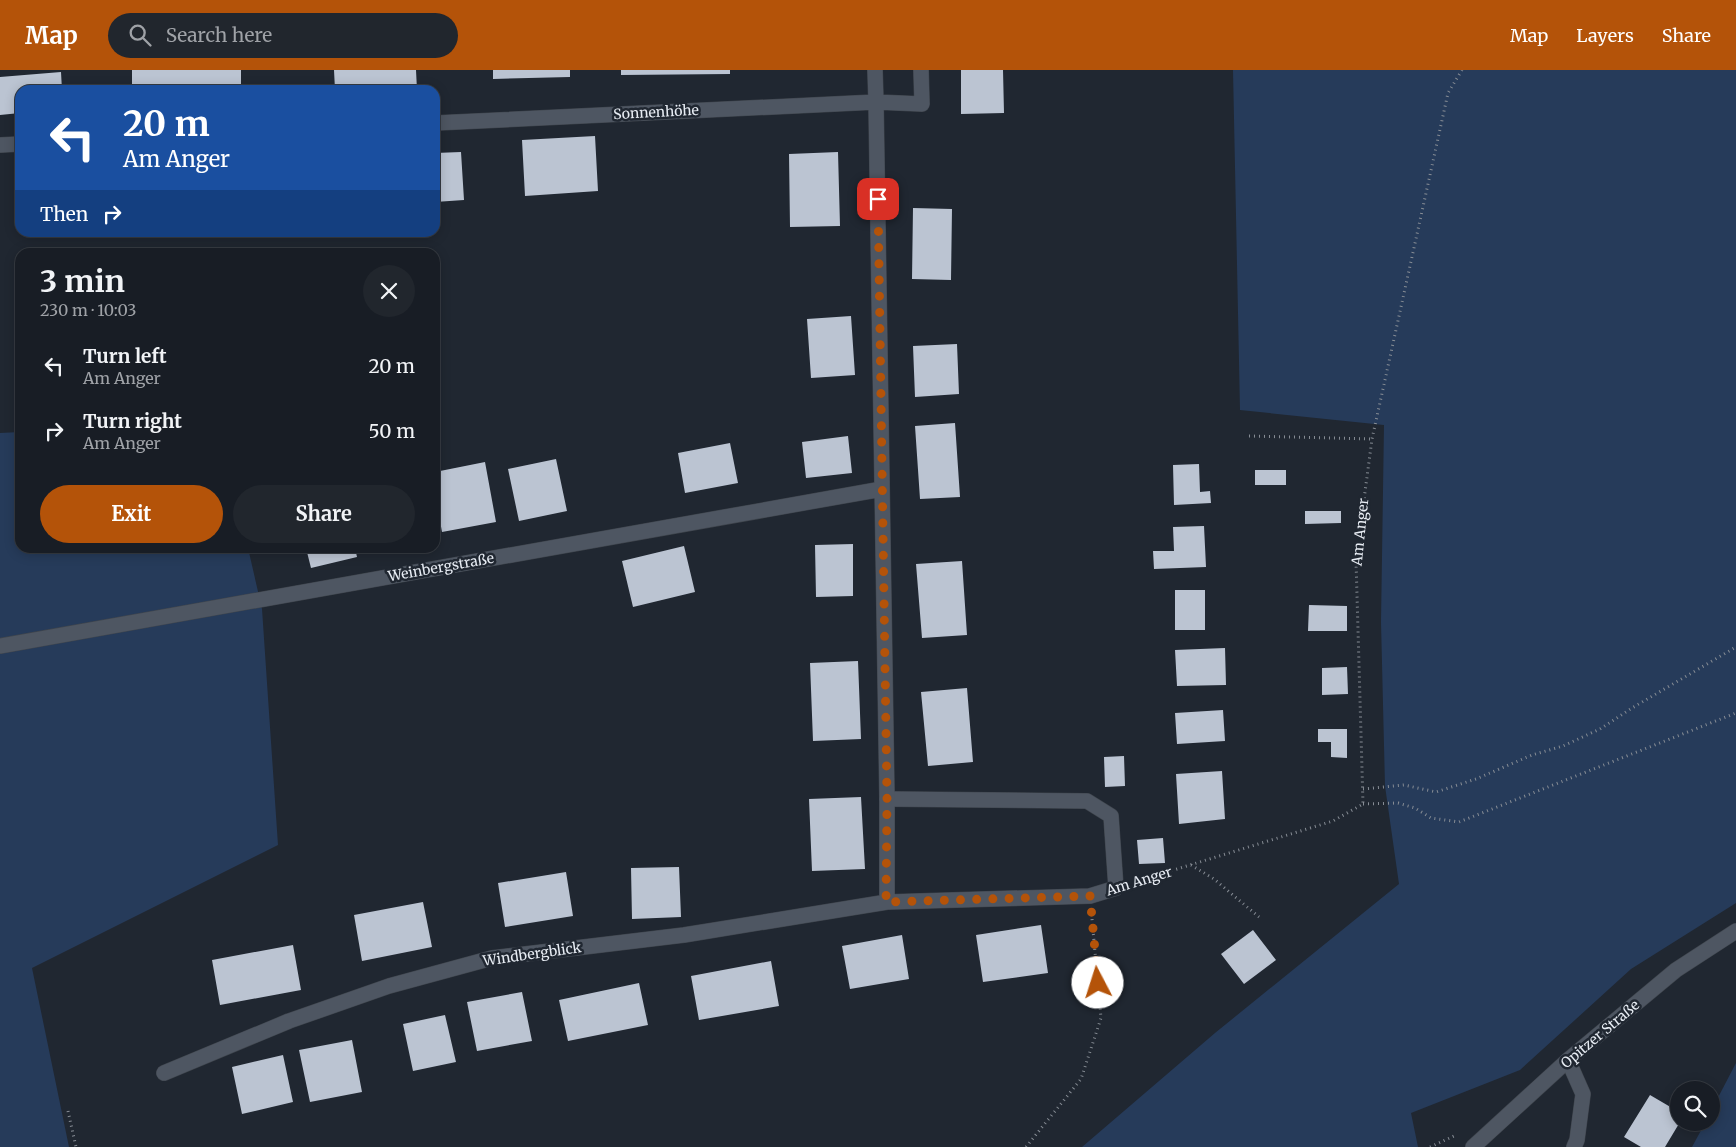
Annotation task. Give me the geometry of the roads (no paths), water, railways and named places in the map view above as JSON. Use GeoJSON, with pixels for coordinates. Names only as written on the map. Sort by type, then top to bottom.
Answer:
{"type":"FeatureCollection","features":[{"type":"Feature","properties":{"kind":"street"},"geometry":{"type":"LineString","coordinates":[[875,70],[887,799],[886,902]]}},
{"type":"Feature","properties":{"kind":"street"},"geometry":{"type":"LineString","coordinates":[[876,102],[922,104],[922,70]]}},
{"type":"Feature","properties":{"kind":"street","name":"Sonnenhöhe"},"geometry":{"type":"LineString","coordinates":[[440,123],[876,102]]}},
{"type":"Feature","properties":{"kind":"street"},"geometry":{"type":"LineString","coordinates":[[0,145],[15,144]]}},
{"type":"Feature","properties":{"kind":"street","name":"Weinbergstraße"},"geometry":{"type":"LineString","coordinates":[[0,646],[882,489]]}},
{"type":"Feature","properties":{"kind":"street","name":"Am Anger"},"geometry":{"type":"LineString","coordinates":[[886,902],[1090,896],[1116,888],[1111,816],[1088,801],[887,799]]}},
{"type":"Feature","properties":{"kind":"street","name":"Windbergblick"},"geometry":{"type":"LineString","coordinates":[[164,1073],[289,1021],[390,986],[492,958],[684,935],[886,902]]}},
{"type":"Feature","properties":{"kind":"street","name":"Opitzer Straße"},"geometry":{"type":"LineString","coordinates":[[1473,1147],[1568,1060],[1676,970],[1736,931]]}},
{"type":"Feature","properties":{"kind":"street"},"geometry":{"type":"LineString","coordinates":[[1568,1060],[1583,1094],[1577,1140],[1574,1147]]}}]}
